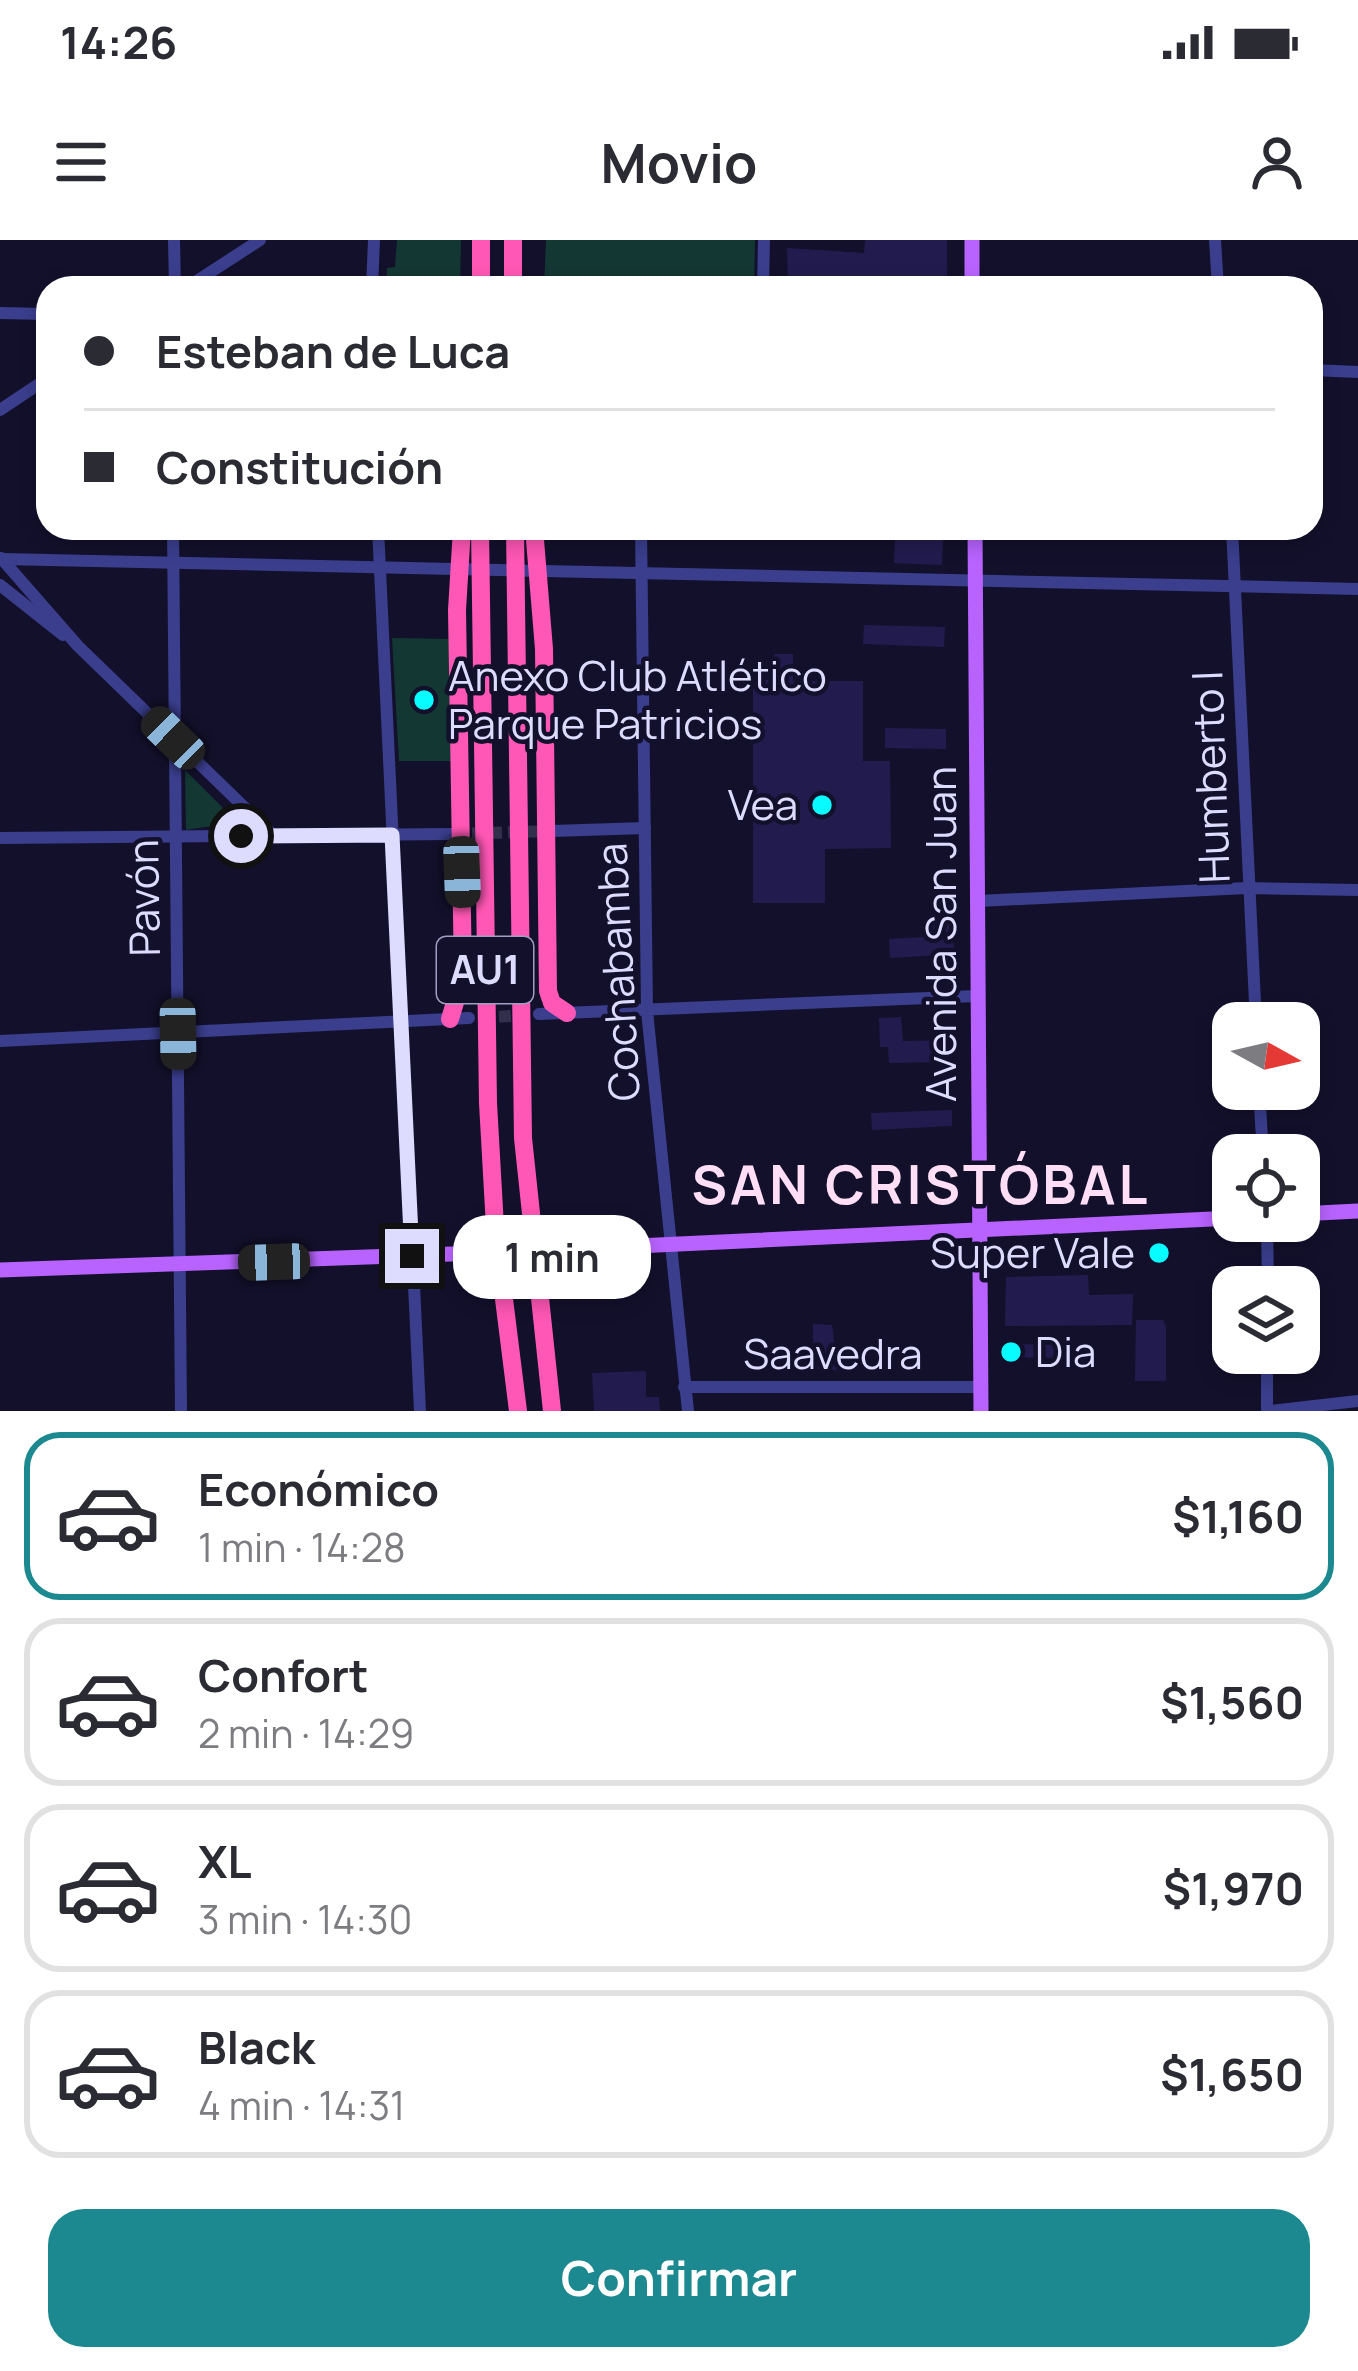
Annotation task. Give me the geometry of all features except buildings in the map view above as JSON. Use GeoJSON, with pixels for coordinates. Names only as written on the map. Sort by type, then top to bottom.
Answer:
{"type":"FeatureCollection","features":[{"type":"Feature","properties":{"kind":"highway"},"geometry":{"type":"LineString","coordinates":[[481,240],[481,276]]}},
{"type":"Feature","properties":{"kind":"highway"},"geometry":{"type":"LineString","coordinates":[[513,240],[513,276]]}},
{"type":"Feature","properties":{"kind":"highway"},"geometry":{"type":"LineString","coordinates":[[459,1019],[464,913],[457,610],[461,540]]}},
{"type":"Feature","properties":{"kind":"highway","name":"AU1"},"geometry":{"type":"LineString","coordinates":[[480,540],[488,1124],[505,1332],[518,1411]]}},
{"type":"Feature","properties":{"kind":"highway","name":"AU1"},"geometry":{"type":"LineString","coordinates":[[515,540],[523,1138],[552,1411]]}},
{"type":"Feature","properties":{"kind":"highway"},"geometry":{"type":"LineString","coordinates":[[535,540],[544,649],[546,961],[549,999],[567,1013]]}},
{"type":"Feature","properties":{"kind":"main road"},"geometry":{"type":"LineString","coordinates":[[972,240],[972,276]]}},
{"type":"Feature","properties":{"kind":"main road","name":"Avenida San Juan"},"geometry":{"type":"LineString","coordinates":[[975,540],[981,1411]]}},
{"type":"Feature","properties":{"kind":"main road"},"geometry":{"type":"LineString","coordinates":[[1320,1213],[1358,1211]]}},
{"type":"Feature","properties":{"kind":"main road"},"geometry":{"type":"LineString","coordinates":[[551,1250],[1212,1218]]}},
{"type":"Feature","properties":{"kind":"main road"},"geometry":{"type":"LineString","coordinates":[[0,1270],[480,1252]]}},
{"type":"Feature","properties":{"kind":"street"},"geometry":{"type":"LineString","coordinates":[[174,240],[175,276]]}},
{"type":"Feature","properties":{"kind":"street"},"geometry":{"type":"LineString","coordinates":[[204,276],[260,240]]}},
{"type":"Feature","properties":{"kind":"street"},"geometry":{"type":"LineString","coordinates":[[372,276],[374,240]]}},
{"type":"Feature","properties":{"kind":"street"},"geometry":{"type":"LineString","coordinates":[[764,240],[764,276]]}},
{"type":"Feature","properties":{"kind":"street"},"geometry":{"type":"LineString","coordinates":[[1216,240],[1218,276]]}},
{"type":"Feature","properties":{"kind":"street"},"geometry":{"type":"LineString","coordinates":[[0,313],[36,314]]}},
{"type":"Feature","properties":{"kind":"street"},"geometry":{"type":"LineString","coordinates":[[1323,371],[1358,372]]}},
{"type":"Feature","properties":{"kind":"street"},"geometry":{"type":"LineString","coordinates":[[0,410],[36,387]]}},
{"type":"Feature","properties":{"kind":"street","name":"Pavón"},"geometry":{"type":"LineString","coordinates":[[172,540],[182,1411]]}},
{"type":"Feature","properties":{"kind":"street"},"geometry":{"type":"LineString","coordinates":[[379,540],[420,1411]]}},
{"type":"Feature","properties":{"kind":"street","name":"Cochabamba"},"geometry":{"type":"LineString","coordinates":[[641,540],[647,1011],[688,1411]]}},
{"type":"Feature","properties":{"kind":"street","name":"Humberto I"},"geometry":{"type":"LineString","coordinates":[[1233,540],[1255,1002]]}},
{"type":"Feature","properties":{"kind":"street"},"geometry":{"type":"LineString","coordinates":[[1,558],[1358,589]]}},
{"type":"Feature","properties":{"kind":"street"},"geometry":{"type":"LineString","coordinates":[[1,558],[78,646],[274,836]]}},
{"type":"Feature","properties":{"kind":"street"},"geometry":{"type":"LineString","coordinates":[[0,585],[78,646]]}},
{"type":"Feature","properties":{"kind":"street"},"geometry":{"type":"LineString","coordinates":[[552,832],[645,828]]}},
{"type":"Feature","properties":{"kind":"street"},"geometry":{"type":"LineString","coordinates":[[0,838],[452,834]]}},
{"type":"Feature","properties":{"kind":"street"},"geometry":{"type":"LineString","coordinates":[[978,901],[1247,888],[1358,890]]}},
{"type":"Feature","properties":{"kind":"street"},"geometry":{"type":"LineString","coordinates":[[539,1014],[976,997]]}},
{"type":"Feature","properties":{"kind":"street"},"geometry":{"type":"LineString","coordinates":[[0,1041],[459,1019]]}},
{"type":"Feature","properties":{"kind":"street"},"geometry":{"type":"LineString","coordinates":[[1268,1374],[1269,1411],[1358,1401]]}},
{"type":"Feature","properties":{"kind":"street","name":"Saavedra"},"geometry":{"type":"LineString","coordinates":[[684,1387],[981,1387]]}},
{"type":"Feature","properties":{"kind":"green space"},"geometry":{"type":"Polygon","coordinates":[[[397,240],[461,240],[460,276],[387,276],[387,268],[395,267],[397,240]]]}},
{"type":"Feature","properties":{"kind":"green space"},"geometry":{"type":"Polygon","coordinates":[[[546,240],[755,240],[754,276],[544,276],[546,240]]]}},
{"type":"Feature","properties":{"kind":"green space","name":"Anexo Club Atlético Parque Patricios"},"geometry":{"type":"Polygon","coordinates":[[[392,638],[453,639],[452,761],[399,761],[392,638]]]}},
{"type":"Feature","properties":{"kind":"green space"},"geometry":{"type":"Polygon","coordinates":[[[185,770],[232,817],[232,823],[186,830],[185,770]]]}},
{"type":"Feature","properties":{"kind":"tunnel"},"geometry":{"type":"LineString","coordinates":[[454,834],[552,831]]}},
{"type":"Feature","properties":{"kind":"tunnel"},"geometry":{"type":"LineString","coordinates":[[481,1018],[526,1015]]}},
{"type":"Feature","properties":{"kind":"tunnel"},"geometry":{"type":"LineString","coordinates":[[488,1252],[542,1250]]}},
{"type":"Feature","properties":{"kind":"place","name":"Anexo Club Atlético Parque Patricios"},"geometry":{"type":"Point","coordinates":[424,700]}},
{"type":"Feature","properties":{"kind":"place","name":"Vea"},"geometry":{"type":"Point","coordinates":[822,805]}},
{"type":"Feature","properties":{"kind":"place","name":"Super Vale"},"geometry":{"type":"Point","coordinates":[1159,1253]}},
{"type":"Feature","properties":{"kind":"place","name":"Dia"},"geometry":{"type":"Point","coordinates":[1011,1352]}},
{"type":"Feature","properties":{"kind":"district","name":"SAN CRISTÓBAL"},"geometry":{"type":"Point","coordinates":[921,1185]}},
{"type":"Feature","properties":{"kind":"route"},"geometry":{"type":"LineString","coordinates":[[241,836],[392,835],[412,1256]]}}]}
